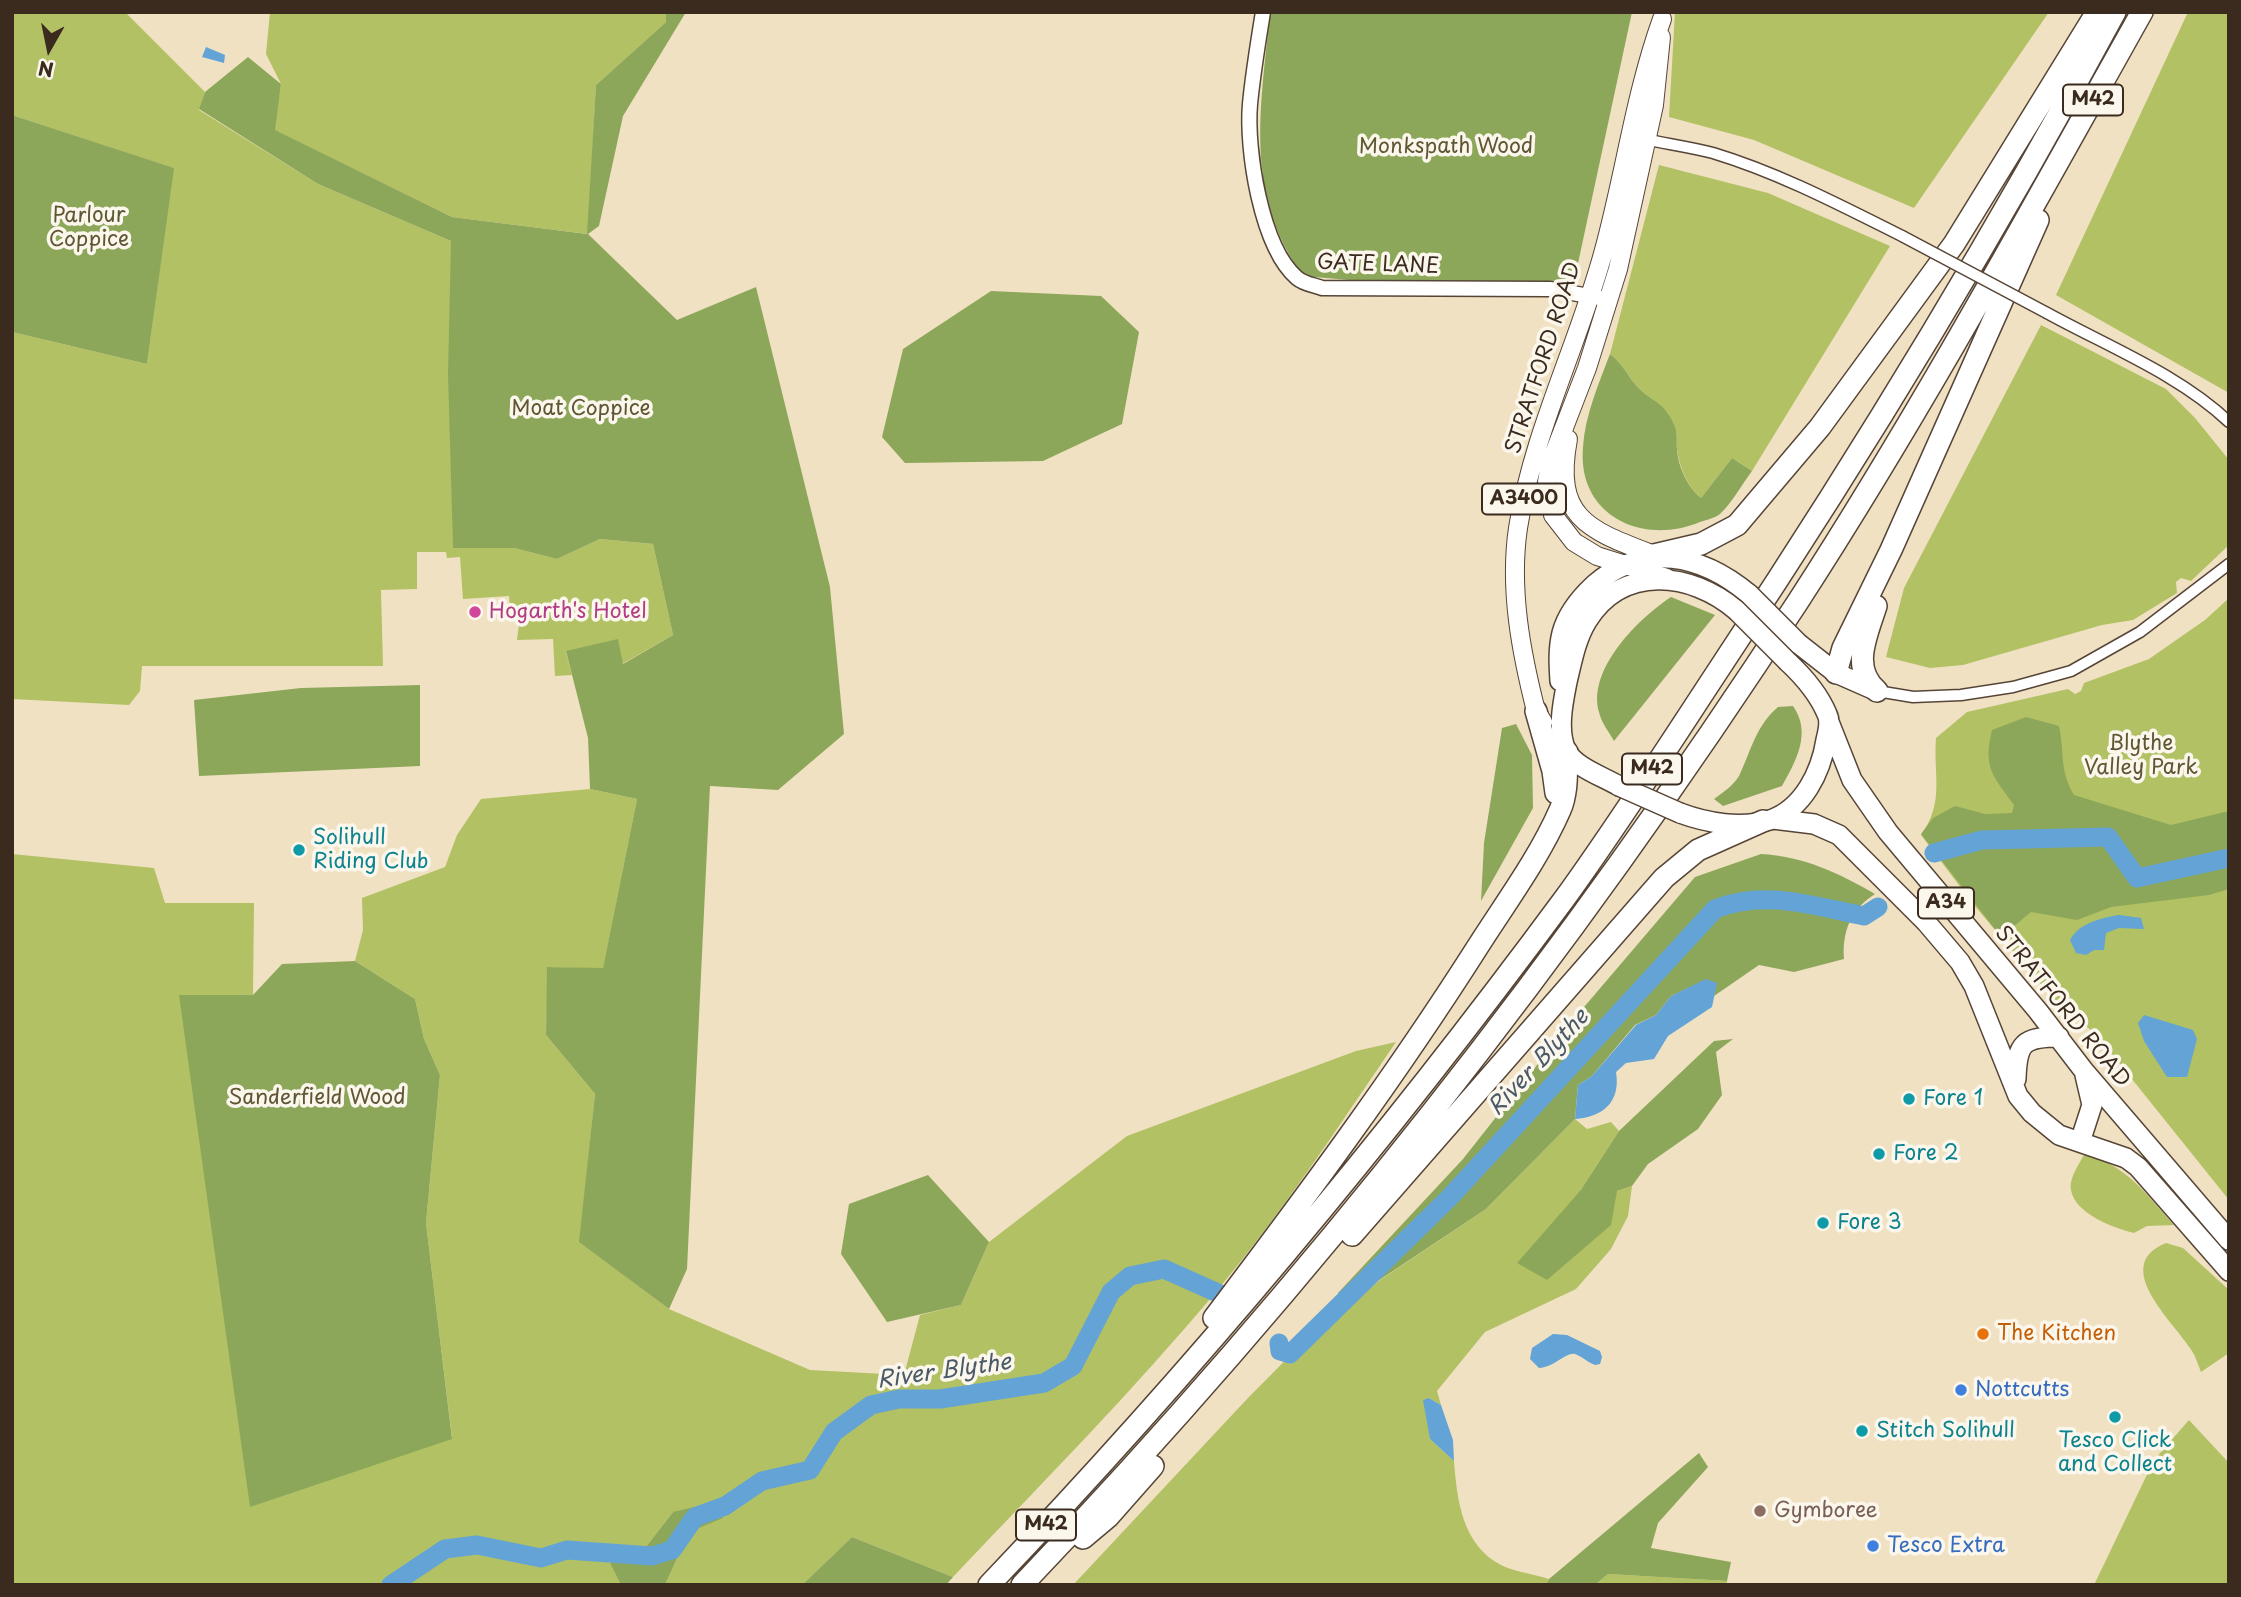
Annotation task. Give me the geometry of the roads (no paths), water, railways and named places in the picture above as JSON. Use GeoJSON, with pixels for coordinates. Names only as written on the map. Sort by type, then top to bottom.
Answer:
{"type":"FeatureCollection","features":[{"type":"Feature","properties":{"kind":"highway"},"geometry":{"type":"LineString","coordinates":[[1562,708],[1559,653],[1567,619],[1584,594],[1624,565],[1713,540],[1737,525],[1820,427],[1954,244],[2097,12]]}},
{"type":"Feature","properties":{"kind":"highway","name":"M42"},"geometry":{"type":"LineString","coordinates":[[989,1585],[1103,1465],[1254,1292],[1375,1146],[1567,894],[1834,496],[2068,100],[2115,12]]}},
{"type":"Feature","properties":{"kind":"highway","name":"M42"},"geometry":{"type":"LineString","coordinates":[[1022,1585],[1214,1377],[1300,1276],[1400,1154],[1597,895],[1800,598],[1905,428],[2142,12]]}},
{"type":"Feature","properties":{"kind":"highway"},"geometry":{"type":"LineString","coordinates":[[1028,1585],[1108,1517],[1664,878],[1698,850],[1768,820],[1808,790],[1820,766],[1843,648],[1891,550],[2037,224],[2043,187]]}},
{"type":"Feature","properties":{"kind":"highway"},"geometry":{"type":"LineString","coordinates":[[1877,691],[1867,683],[1861,666],[1864,644],[1891,550]]}},
{"type":"Feature","properties":{"kind":"highway"},"geometry":{"type":"LineString","coordinates":[[1654,555],[1712,569],[1749,594],[1799,644],[1836,673],[1877,691]]}},
{"type":"Feature","properties":{"kind":"highway","name":"A34"},"geometry":{"type":"LineString","coordinates":[[1828,718],[1802,674],[1735,610],[1706,589],[1670,579],[1645,581],[1628,587],[1593,613],[1578,639],[1562,708],[1566,750],[1619,786],[1680,813],[1725,824],[1768,820],[1814,824],[1839,835],[1926,922],[1960,962],[1974,986],[2024,1104],[2050,1129],[2126,1158],[2138,1167],[2229,1271]]}},
{"type":"Feature","properties":{"kind":"highway"},"geometry":{"type":"LineString","coordinates":[[1536,711],[1555,778],[1553,823]]}},
{"type":"Feature","properties":{"kind":"highway","name":"STRATFORD ROAD"},"geometry":{"type":"LineString","coordinates":[[1828,718],[1862,797],[2084,1071],[2229,1240]]}},
{"type":"Feature","properties":{"kind":"highway"},"geometry":{"type":"LineString","coordinates":[[1103,1465],[1339,1153],[1431,1021],[1517,886],[1553,823],[1564,797],[1566,750]]}},
{"type":"Feature","properties":{"kind":"highway"},"geometry":{"type":"LineString","coordinates":[[2015,1087],[2017,1055],[2022,1045],[2035,1037],[2059,1037]]}},
{"type":"Feature","properties":{"kind":"highway","name":"A34"},"geometry":{"type":"LineString","coordinates":[[2080,1142],[2092,1105],[2084,1071]]}},
{"type":"Feature","properties":{"kind":"main road","name":"STRATFORD ROAD"},"geometry":{"type":"LineString","coordinates":[[1566,750],[1549,732],[1536,711],[1518,630],[1518,530],[1526,486],[1546,420],[1600,298],[1633,205],[1638,137],[1658,79],[1662,15]]}},
{"type":"Feature","properties":{"kind":"main road","name":"STRATFORD ROAD"},"geometry":{"type":"LineString","coordinates":[[1600,298],[1587,368],[1550,464],[1549,499],[1561,528],[1574,542],[1597,556],[1670,579]]}},
{"type":"Feature","properties":{"kind":"main road"},"geometry":{"type":"LineString","coordinates":[[1587,368],[1564,463],[1567,493],[1575,510],[1591,528],[1654,555]]}},
{"type":"Feature","properties":{"kind":"street","name":"GATE LANE"},"geometry":{"type":"LineString","coordinates":[[1263,12],[1250,106],[1254,174],[1273,237],[1285,264],[1300,281],[1322,288],[1550,289],[1600,298]]}},
{"type":"Feature","properties":{"kind":"street"},"geometry":{"type":"LineString","coordinates":[[1638,137],[1710,153],[1801,186],[1902,236],[2184,387],[2209,403],[2229,422]]}},
{"type":"Feature","properties":{"kind":"street"},"geometry":{"type":"LineString","coordinates":[[1877,691],[1913,697],[1961,695],[2013,687],[2071,671],[2140,632],[2229,565]]}},
{"type":"Feature","properties":{"kind":"water"},"geometry":{"type":"Polygon","coordinates":[[[206,47],[225,55],[224,63],[202,57],[206,47]]]}},
{"type":"Feature","properties":{"kind":"water"},"geometry":{"type":"Polygon","coordinates":[[[2119,915],[2141,918],[2144,929],[2119,928],[2106,933],[2104,950],[2094,950],[2086,955],[2076,953],[2070,940],[2079,929],[2098,920],[2119,915]]]}},
{"type":"Feature","properties":{"kind":"water"},"geometry":{"type":"Polygon","coordinates":[[[1706,979],[1717,983],[1712,1007],[1668,1036],[1654,1059],[1626,1063],[1616,1072],[1616,1092],[1608,1106],[1594,1115],[1575,1119],[1578,1085],[1592,1076],[1636,1025],[1656,1015],[1671,996],[1706,979]]]}},
{"type":"Feature","properties":{"kind":"water"},"geometry":{"type":"Polygon","coordinates":[[[2144,1015],[2193,1030],[2197,1039],[2187,1077],[2167,1077],[2144,1041],[2138,1023],[2144,1015]]]}},
{"type":"Feature","properties":{"kind":"water"},"geometry":{"type":"Polygon","coordinates":[[[1553,1334],[1567,1335],[1600,1351],[1600,1364],[1595,1365],[1571,1354],[1549,1366],[1539,1368],[1530,1359],[1532,1348],[1553,1334]]]}},
{"type":"Feature","properties":{"kind":"water"},"geometry":{"type":"Polygon","coordinates":[[[1429,1398],[1441,1405],[1453,1440],[1454,1461],[1430,1439],[1423,1400],[1429,1398]]]}},
{"type":"Feature","properties":{"kind":"waterway","name":"River Blythe"},"geometry":{"type":"LineString","coordinates":[[1934,853],[1982,840],[2108,837],[2137,878],[2229,858]]}},
{"type":"Feature","properties":{"kind":"waterway","name":"River Blythe"},"geometry":{"type":"LineString","coordinates":[[1279,1343],[1280,1351],[1290,1354],[1450,1197],[1715,909],[1752,900],[1771,900],[1808,904],[1864,916],[1878,907]]}},
{"type":"Feature","properties":{"kind":"waterway","name":"River Blythe"},"geometry":{"type":"LineString","coordinates":[[391,1585],[445,1549],[477,1545],[541,1558],[567,1550],[652,1556],[672,1550],[695,1517],[725,1506],[762,1481],[810,1470],[834,1432],[871,1405],[899,1399],[940,1399],[1044,1383],[1073,1366],[1111,1292],[1130,1276],[1164,1269],[1220,1294]]}},
{"type":"Feature","properties":{"kind":"place","name":"Hogarth's Hotel"},"geometry":{"type":"Point","coordinates":[475,612]}},
{"type":"Feature","properties":{"kind":"place","name":"Solihull Riding Club"},"geometry":{"type":"Point","coordinates":[299,850]}},
{"type":"Feature","properties":{"kind":"place","name":"Fore 1"},"geometry":{"type":"Point","coordinates":[1909,1099]}},
{"type":"Feature","properties":{"kind":"place","name":"Fore 2"},"geometry":{"type":"Point","coordinates":[1879,1154]}},
{"type":"Feature","properties":{"kind":"place","name":"Fore 3"},"geometry":{"type":"Point","coordinates":[1823,1223]}},
{"type":"Feature","properties":{"kind":"place","name":"The Kitchen"},"geometry":{"type":"Point","coordinates":[1983,1334]}},
{"type":"Feature","properties":{"kind":"place","name":"Nottcutts"},"geometry":{"type":"Point","coordinates":[1961,1390]}},
{"type":"Feature","properties":{"kind":"place","name":"Tesco Click and Collect"},"geometry":{"type":"Point","coordinates":[2115,1417]}},
{"type":"Feature","properties":{"kind":"place","name":"Stitch Solihull"},"geometry":{"type":"Point","coordinates":[1862,1431]}},
{"type":"Feature","properties":{"kind":"place","name":"Gymboree"},"geometry":{"type":"Point","coordinates":[1760,1511]}},
{"type":"Feature","properties":{"kind":"place","name":"Tesco Extra"},"geometry":{"type":"Point","coordinates":[1873,1546]}},
{"type":"Feature","properties":{"kind":"park label","name":"Monkspath Wood"},"geometry":{"type":"Point","coordinates":[1446,147]}},
{"type":"Feature","properties":{"kind":"park label","name":"Parlour Coppice"},"geometry":{"type":"Point","coordinates":[89,228]}},
{"type":"Feature","properties":{"kind":"park label","name":"Moat Coppice"},"geometry":{"type":"Point","coordinates":[581,409]}},
{"type":"Feature","properties":{"kind":"park label","name":"Blythe Valley Park"},"geometry":{"type":"Point","coordinates":[2141,756]}},
{"type":"Feature","properties":{"kind":"park label","name":"Sanderfield Wood"},"geometry":{"type":"Point","coordinates":[317,1098]}}]}
